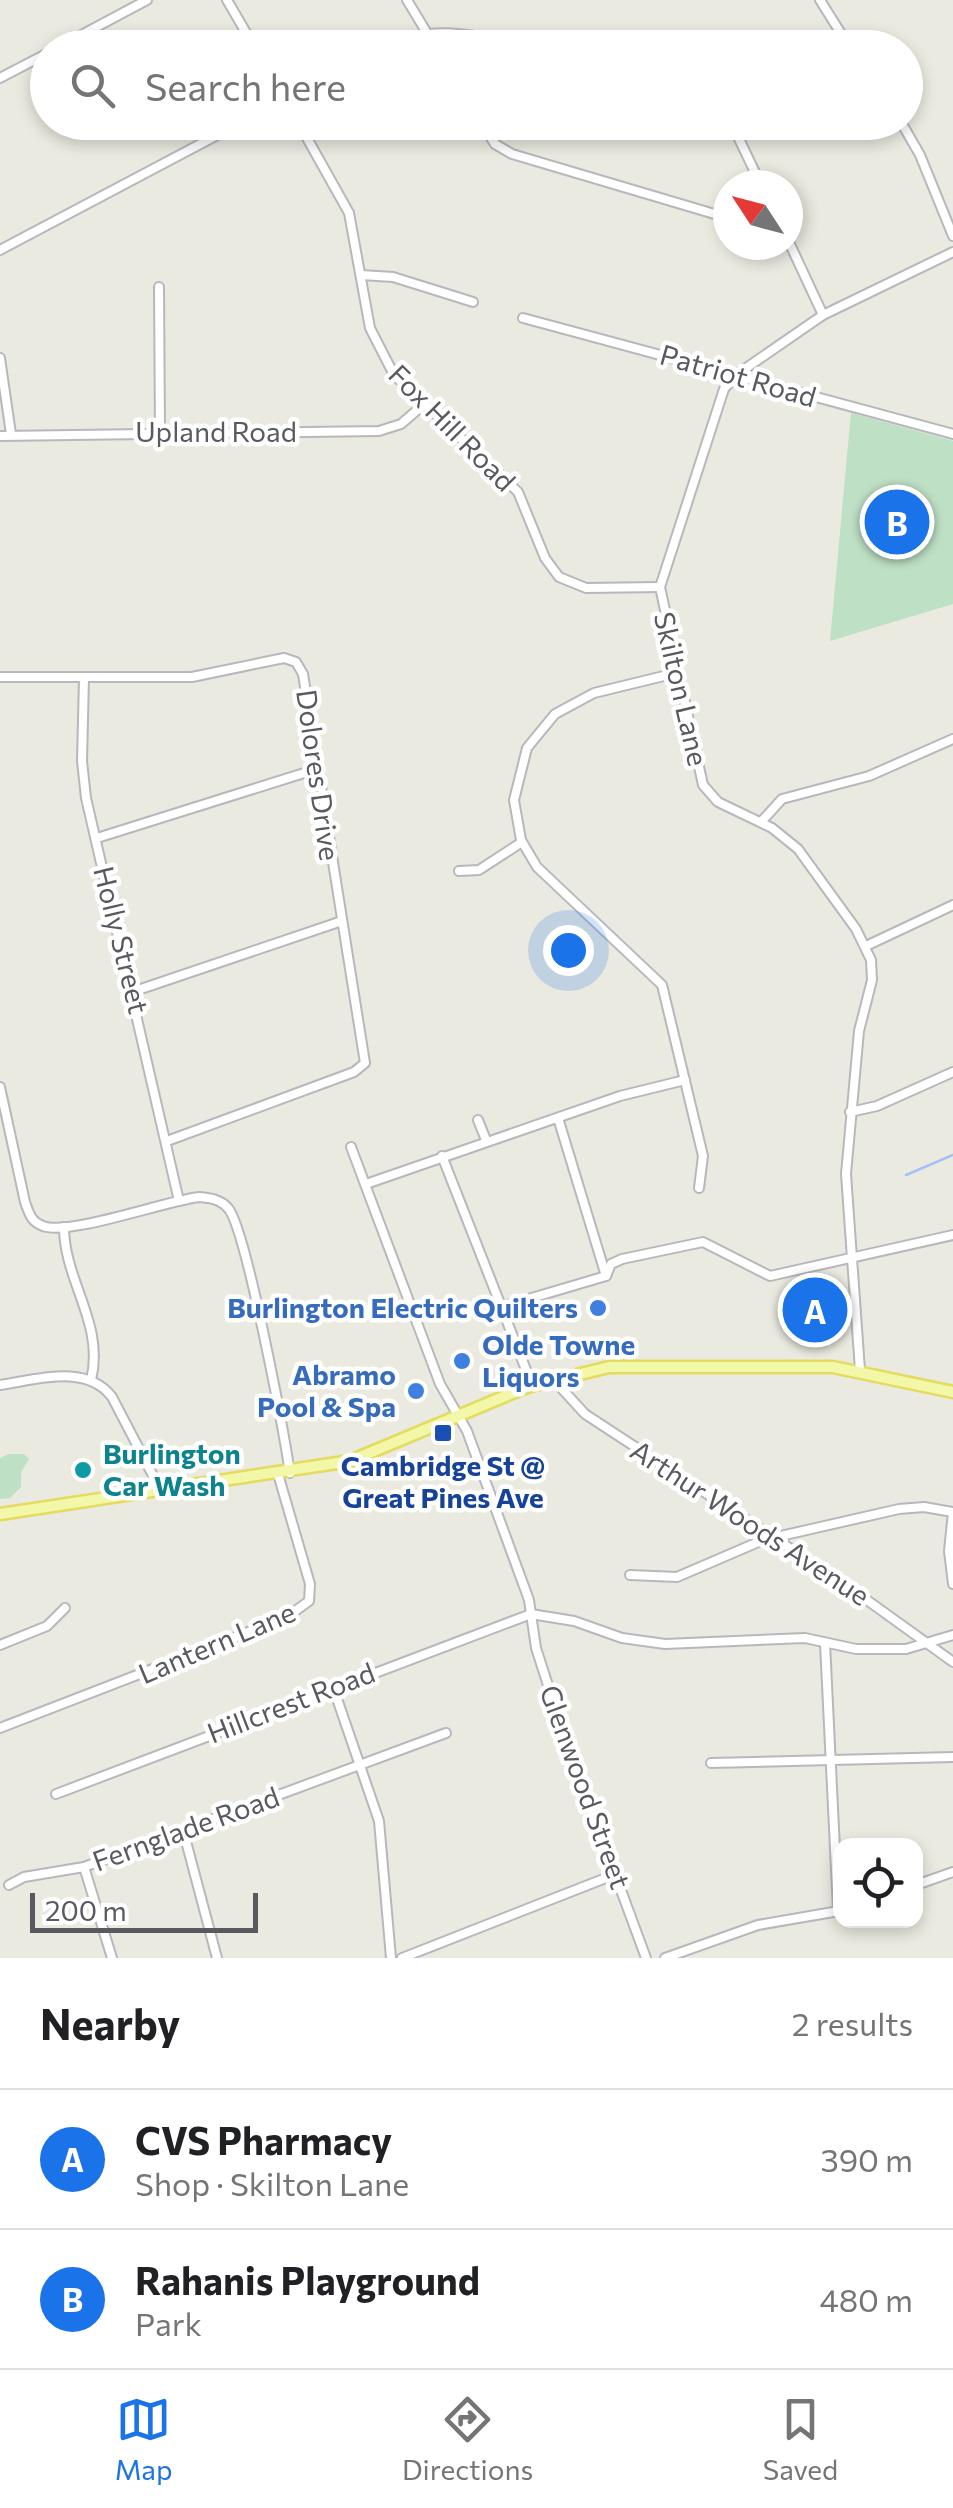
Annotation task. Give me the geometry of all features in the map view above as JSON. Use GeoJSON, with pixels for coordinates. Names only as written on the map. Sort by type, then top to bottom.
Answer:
{"type":"FeatureCollection","features":[{"type":"Feature","properties":{"kind":"main road"},"geometry":{"type":"LineString","coordinates":[[0,1514],[284,1474],[362,1458],[552,1378],[632,1365],[860,1370],[953,1392]]}},
{"type":"Feature","properties":{"kind":"street"},"geometry":{"type":"LineString","coordinates":[[91,30],[148,0]]}},
{"type":"Feature","properties":{"kind":"street"},"geometry":{"type":"LineString","coordinates":[[227,0],[244,30]]}},
{"type":"Feature","properties":{"kind":"street"},"geometry":{"type":"LineString","coordinates":[[407,0],[425,30]]}},
{"type":"Feature","properties":{"kind":"street"},"geometry":{"type":"LineString","coordinates":[[820,0],[839,30]]}},
{"type":"Feature","properties":{"kind":"street"},"geometry":{"type":"LineString","coordinates":[[0,78],[30,62]]}},
{"type":"Feature","properties":{"kind":"street"},"geometry":{"type":"LineString","coordinates":[[0,250],[208,140]]}},
{"type":"Feature","properties":{"kind":"street","name":"Fox Hill Road"},"geometry":{"type":"LineString","coordinates":[[308,140],[349,213],[375,342],[394,374],[518,492],[547,562],[562,580],[601,590],[660,588]]}},
{"type":"Feature","properties":{"kind":"street"},"geometry":{"type":"LineString","coordinates":[[492,140],[512,154],[713,214]]}},
{"type":"Feature","properties":{"kind":"street"},"geometry":{"type":"LineString","coordinates":[[739,140],[754,170]]}},
{"type":"Feature","properties":{"kind":"street"},"geometry":{"type":"LineString","coordinates":[[912,140],[953,236]]}},
{"type":"Feature","properties":{"kind":"street","name":"Skilton Lane"},"geometry":{"type":"LineString","coordinates":[[866,946],[798,849],[761,822],[718,802],[705,788],[676,673],[660,588],[722,393],[736,375],[822,315],[953,252]]}},
{"type":"Feature","properties":{"kind":"street"},"geometry":{"type":"LineString","coordinates":[[797,260],[822,315]]}},
{"type":"Feature","properties":{"kind":"street"},"geometry":{"type":"LineString","coordinates":[[361,275],[394,277],[473,302]]}},
{"type":"Feature","properties":{"kind":"street"},"geometry":{"type":"LineString","coordinates":[[159,286],[160,432]]}},
{"type":"Feature","properties":{"kind":"street","name":"Patriot Road"},"geometry":{"type":"LineString","coordinates":[[522,318],[953,434]]}},
{"type":"Feature","properties":{"kind":"street"},"geometry":{"type":"LineString","coordinates":[[0,358],[11,434]]}},
{"type":"Feature","properties":{"kind":"street","name":"Upland Road"},"geometry":{"type":"LineString","coordinates":[[0,436],[385,430],[405,422],[422,404]]}},
{"type":"Feature","properties":{"kind":"street","name":"Dolores Drive"},"geometry":{"type":"LineString","coordinates":[[0,677],[192,677],[279,658],[291,660],[304,681],[364,1064],[354,1072],[166,1142]]}},
{"type":"Feature","properties":{"kind":"street"},"geometry":{"type":"LineString","coordinates":[[676,673],[584,696],[540,729],[516,779],[514,810],[522,842],[544,875],[660,981],[703,1158],[699,1188]]}},
{"type":"Feature","properties":{"kind":"street","name":"Holly Street"},"geometry":{"type":"LineString","coordinates":[[84,678],[82,761],[179,1201]]}},
{"type":"Feature","properties":{"kind":"street"},"geometry":{"type":"LineString","coordinates":[[761,822],[782,799],[869,776],[953,739]]}},
{"type":"Feature","properties":{"kind":"street"},"geometry":{"type":"LineString","coordinates":[[96,838],[317,769]]}},
{"type":"Feature","properties":{"kind":"street"},"geometry":{"type":"LineString","coordinates":[[458,871],[480,869],[522,842]]}},
{"type":"Feature","properties":{"kind":"street"},"geometry":{"type":"LineString","coordinates":[[860,1370],[846,1194],[858,1031],[872,977],[866,946],[953,905]]}},
{"type":"Feature","properties":{"kind":"street"},"geometry":{"type":"LineString","coordinates":[[132,992],[339,922]]}},
{"type":"Feature","properties":{"kind":"street"},"geometry":{"type":"LineString","coordinates":[[850,1112],[878,1106],[953,1072]]}},
{"type":"Feature","properties":{"kind":"street"},"geometry":{"type":"LineString","coordinates":[[366,1184],[486,1140],[684,1080]]}},
{"type":"Feature","properties":{"kind":"street"},"geometry":{"type":"LineString","coordinates":[[0,1087],[30,1216],[42,1226],[64,1228],[179,1201],[215,1199],[234,1219],[284,1474]]}},
{"type":"Feature","properties":{"kind":"street"},"geometry":{"type":"LineString","coordinates":[[558,1118],[606,1276]]}},
{"type":"Feature","properties":{"kind":"street"},"geometry":{"type":"LineString","coordinates":[[478,1120],[486,1140]]}},
{"type":"Feature","properties":{"kind":"street","name":"Glenwood Street"},"geometry":{"type":"LineString","coordinates":[[350,1147],[440,1384],[466,1429],[529,1600],[528,1615],[566,1740],[646,1958]]}},
{"type":"Feature","properties":{"kind":"street"},"geometry":{"type":"LineString","coordinates":[[442,1156],[532,1385]]}},
{"type":"Feature","properties":{"kind":"street"},"geometry":{"type":"LineString","coordinates":[[64,1228],[67,1255],[92,1322],[91,1380]]}},
{"type":"Feature","properties":{"kind":"street"},"geometry":{"type":"LineString","coordinates":[[501,1306],[606,1276],[612,1264],[622,1260],[703,1242],[770,1276],[953,1235]]}},
{"type":"Feature","properties":{"kind":"street"},"geometry":{"type":"LineString","coordinates":[[831,1262],[852,1273]]}},
{"type":"Feature","properties":{"kind":"street"},"geometry":{"type":"LineString","coordinates":[[0,1385],[63,1377],[91,1380],[112,1397],[162,1490]]}},
{"type":"Feature","properties":{"kind":"street","name":"Arthur Woods Avenue"},"geometry":{"type":"LineString","coordinates":[[552,1378],[585,1414],[953,1662]]}},
{"type":"Feature","properties":{"kind":"street","name":"Lantern Lane"},"geometry":{"type":"LineString","coordinates":[[0,1728],[258,1630],[303,1608],[310,1598],[310,1584],[284,1474]]}},
{"type":"Feature","properties":{"kind":"street"},"geometry":{"type":"LineString","coordinates":[[630,1576],[676,1577],[763,1540],[911,1507],[953,1512],[949,1563],[953,1584]]}},
{"type":"Feature","properties":{"kind":"street"},"geometry":{"type":"LineString","coordinates":[[0,1645],[47,1626],[65,1608]]}},
{"type":"Feature","properties":{"kind":"street"},"geometry":{"type":"LineString","coordinates":[[528,1615],[553,1616],[646,1642],[805,1638],[873,1650],[929,1645],[953,1635]]}},
{"type":"Feature","properties":{"kind":"street","name":"Hillcrest Road"},"geometry":{"type":"LineString","coordinates":[[56,1794],[528,1615]]}},
{"type":"Feature","properties":{"kind":"street"},"geometry":{"type":"LineString","coordinates":[[825,1643],[835,1838]]}},
{"type":"Feature","properties":{"kind":"street"},"geometry":{"type":"LineString","coordinates":[[333,1686],[381,1831],[391,1958]]}},
{"type":"Feature","properties":{"kind":"street","name":"Fernglade Road"},"geometry":{"type":"LineString","coordinates":[[8,1885],[24,1877],[84,1867],[446,1733]]}},
{"type":"Feature","properties":{"kind":"street"},"geometry":{"type":"LineString","coordinates":[[711,1764],[953,1756]]}},
{"type":"Feature","properties":{"kind":"street"},"geometry":{"type":"LineString","coordinates":[[183,1830],[217,1958]]}},
{"type":"Feature","properties":{"kind":"street"},"geometry":{"type":"LineString","coordinates":[[84,1867],[112,1958]]}},
{"type":"Feature","properties":{"kind":"street"},"geometry":{"type":"LineString","coordinates":[[923,1883],[953,1872]]}},
{"type":"Feature","properties":{"kind":"street"},"geometry":{"type":"LineString","coordinates":[[402,1958],[616,1874]]}},
{"type":"Feature","properties":{"kind":"street"},"geometry":{"type":"LineString","coordinates":[[666,1958],[758,1925],[833,1911]]}},
{"type":"Feature","properties":{"kind":"green space"},"geometry":{"type":"Polygon","coordinates":[[[851,413],[953,441],[953,604],[830,641],[851,413]]]}},
{"type":"Feature","properties":{"kind":"green space"},"geometry":{"type":"Polygon","coordinates":[[[24,1454],[29,1459],[21,1472],[21,1487],[10,1498],[0,1499],[0,1458],[24,1454]]]}},
{"type":"Feature","properties":{"kind":"waterway"},"geometry":{"type":"LineString","coordinates":[[906,1175],[953,1155]]}},
{"type":"Feature","properties":{"kind":"place","name":"Rahanis Playground"},"geometry":{"type":"Point","coordinates":[897,522]}},
{"type":"Feature","properties":{"kind":"place","name":"Burlington Electric Quilters"},"geometry":{"type":"Point","coordinates":[598,1308]}},
{"type":"Feature","properties":{"kind":"place","name":"CVS Pharmacy"},"geometry":{"type":"Point","coordinates":[815,1310]}},
{"type":"Feature","properties":{"kind":"place","name":"Olde Towne Liquors"},"geometry":{"type":"Point","coordinates":[462,1361]}},
{"type":"Feature","properties":{"kind":"place","name":"Abramo Pool & Spa"},"geometry":{"type":"Point","coordinates":[416,1391]}},
{"type":"Feature","properties":{"kind":"place","name":"Cambridge St @ Great Pines Ave"},"geometry":{"type":"Point","coordinates":[443,1433]}},
{"type":"Feature","properties":{"kind":"place","name":"Burlington Car Wash"},"geometry":{"type":"Point","coordinates":[83,1470]}}]}
